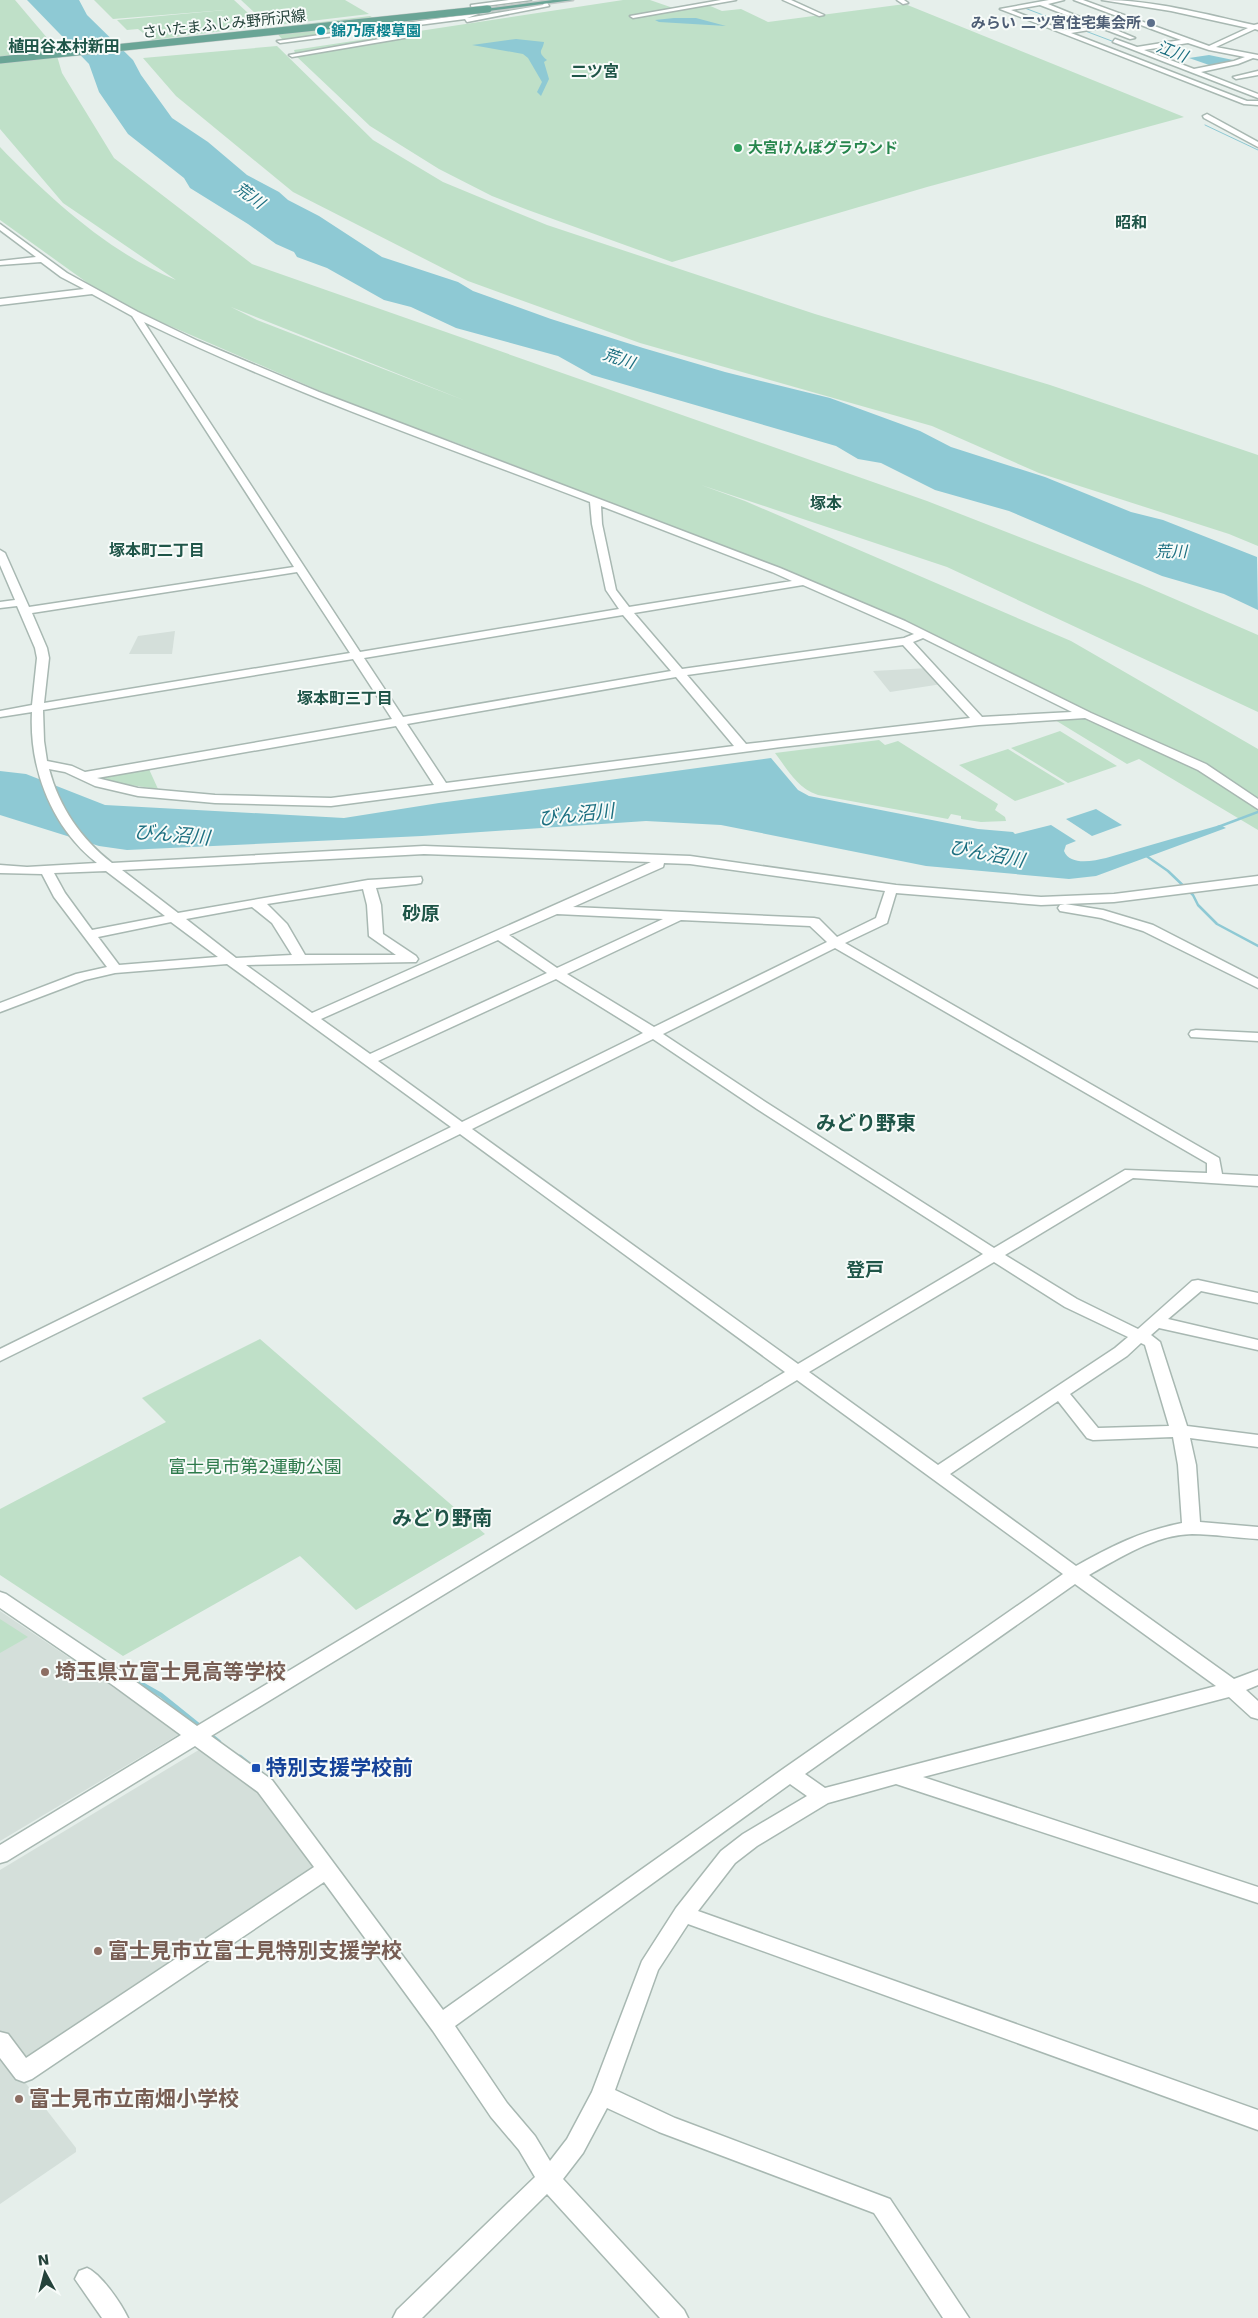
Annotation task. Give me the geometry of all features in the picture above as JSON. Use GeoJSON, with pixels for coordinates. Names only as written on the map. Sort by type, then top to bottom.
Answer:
{"type":"FeatureCollection","features":[{"type":"Feature","properties":{"kind":"main road","name":"さいたまふじみ野所沢線"},"geometry":{"type":"LineString","coordinates":[[0,60],[570,0]]}},
{"type":"Feature","properties":{"kind":"street"},"geometry":{"type":"LineString","coordinates":[[280,41],[464,17],[476,13],[473,6],[476,5],[528,0]]}},
{"type":"Feature","properties":{"kind":"street"},"geometry":{"type":"LineString","coordinates":[[633,16],[734,0]]}},
{"type":"Feature","properties":{"kind":"street"},"geometry":{"type":"LineString","coordinates":[[786,0],[821,15]]}},
{"type":"Feature","properties":{"kind":"street"},"geometry":{"type":"LineString","coordinates":[[1004,0],[1100,36]]}},
{"type":"Feature","properties":{"kind":"street"},"geometry":{"type":"LineString","coordinates":[[1077,0],[1209,48],[1255,57]]}},
{"type":"Feature","properties":{"kind":"street"},"geometry":{"type":"LineString","coordinates":[[1105,0],[1129,1],[1257,27]]}},
{"type":"Feature","properties":{"kind":"street"},"geometry":{"type":"LineString","coordinates":[[1063,2],[1057,1],[1003,9],[1246,103],[1257,96]]}},
{"type":"Feature","properties":{"kind":"street"},"geometry":{"type":"LineString","coordinates":[[292,55],[408,36],[403,33],[546,6],[546,3]]}},
{"type":"Feature","properties":{"kind":"street"},"geometry":{"type":"LineString","coordinates":[[1040,3],[1089,22]]}},
{"type":"Feature","properties":{"kind":"street"},"geometry":{"type":"LineString","coordinates":[[1018,6],[1040,12]]}},
{"type":"Feature","properties":{"kind":"street"},"geometry":{"type":"LineString","coordinates":[[1073,7],[1106,19]]}},
{"type":"Feature","properties":{"kind":"street"},"geometry":{"type":"LineString","coordinates":[[1116,14],[1157,8]]}},
{"type":"Feature","properties":{"kind":"street"},"geometry":{"type":"LineString","coordinates":[[1068,25],[1124,16]]}},
{"type":"Feature","properties":{"kind":"street"},"geometry":{"type":"LineString","coordinates":[[1063,32],[1136,21]]}},
{"type":"Feature","properties":{"kind":"street"},"geometry":{"type":"LineString","coordinates":[[1119,24],[1173,44],[1207,54],[1258,64]]}},
{"type":"Feature","properties":{"kind":"street"},"geometry":{"type":"LineString","coordinates":[[1101,26],[1171,52]]}},
{"type":"Feature","properties":{"kind":"street"},"geometry":{"type":"LineString","coordinates":[[1209,48],[1257,27]]}},
{"type":"Feature","properties":{"kind":"street"},"geometry":{"type":"LineString","coordinates":[[1080,29],[1257,96]]}},
{"type":"Feature","properties":{"kind":"street"},"geometry":{"type":"LineString","coordinates":[[1109,39],[1134,50]]}},
{"type":"Feature","properties":{"kind":"street"},"geometry":{"type":"LineString","coordinates":[[1116,53],[1189,41]]}},
{"type":"Feature","properties":{"kind":"street"},"geometry":{"type":"LineString","coordinates":[[1172,74],[1212,68],[1255,57]]}},
{"type":"Feature","properties":{"kind":"street"},"geometry":{"type":"LineString","coordinates":[[1195,62],[1224,72],[1258,64]]}},
{"type":"Feature","properties":{"kind":"street"},"geometry":{"type":"LineString","coordinates":[[1258,73],[1233,76],[1249,82],[1258,80]]}},
{"type":"Feature","properties":{"kind":"street"},"geometry":{"type":"LineString","coordinates":[[1223,94],[1242,91]]}},
{"type":"Feature","properties":{"kind":"street"},"geometry":{"type":"LineString","coordinates":[[1207,116],[1258,145]]}},
{"type":"Feature","properties":{"kind":"street"},"geometry":{"type":"LineString","coordinates":[[0,226],[42,259],[92,291],[135,314],[268,375],[803,582],[923,634],[1087,715],[1202,767],[1258,805]]}},
{"type":"Feature","properties":{"kind":"street"},"geometry":{"type":"LineString","coordinates":[[0,240],[14,238]]}},
{"type":"Feature","properties":{"kind":"street"},"geometry":{"type":"LineString","coordinates":[[0,263],[42,259]]}},
{"type":"Feature","properties":{"kind":"street"},"geometry":{"type":"LineString","coordinates":[[0,302],[92,291]]}},
{"type":"Feature","properties":{"kind":"street"},"geometry":{"type":"LineString","coordinates":[[135,314],[298,569],[442,787]]}},
{"type":"Feature","properties":{"kind":"street"},"geometry":{"type":"LineString","coordinates":[[595,500],[597,524],[611,590],[626,611],[742,747]]}},
{"type":"Feature","properties":{"kind":"street"},"geometry":{"type":"LineString","coordinates":[[0,553],[24,606],[42,653],[37,730],[43,768],[53,798],[64,818],[71,830],[89,851],[231,961],[1232,1688],[1258,1712]]}},
{"type":"Feature","properties":{"kind":"street"},"geometry":{"type":"LineString","coordinates":[[0,605],[24,606],[298,569]]}},
{"type":"Feature","properties":{"kind":"street"},"geometry":{"type":"LineString","coordinates":[[0,714],[803,582]]}},
{"type":"Feature","properties":{"kind":"street"},"geometry":{"type":"LineString","coordinates":[[85,776],[679,674],[906,641],[923,634]]}},
{"type":"Feature","properties":{"kind":"street"},"geometry":{"type":"LineString","coordinates":[[906,641],[979,721]]}},
{"type":"Feature","properties":{"kind":"street"},"geometry":{"type":"LineString","coordinates":[[43,768],[63,768],[85,776],[99,784],[122,789],[184,797],[331,802],[742,747],[979,721],[1087,715]]}},
{"type":"Feature","properties":{"kind":"street"},"geometry":{"type":"LineString","coordinates":[[0,869],[46,870],[424,850],[658,858],[733,865],[896,889],[1056,901],[1121,898],[1258,880]]}},
{"type":"Feature","properties":{"kind":"street"},"geometry":{"type":"LineString","coordinates":[[110,867],[426,855],[722,868],[890,894],[1062,908],[1103,914],[1153,931],[1187,950],[1258,984]]}},
{"type":"Feature","properties":{"kind":"street"},"geometry":{"type":"LineString","coordinates":[[310,1019],[658,864]]}},
{"type":"Feature","properties":{"kind":"street"},"geometry":{"type":"LineString","coordinates":[[46,870],[58,894],[115,969]]}},
{"type":"Feature","properties":{"kind":"street"},"geometry":{"type":"LineString","coordinates":[[90,934],[290,895],[368,884],[416,880]]}},
{"type":"Feature","properties":{"kind":"street"},"geometry":{"type":"LineString","coordinates":[[368,884],[374,905],[376,936],[425,968]]}},
{"type":"Feature","properties":{"kind":"street"},"geometry":{"type":"LineString","coordinates":[[0,1356],[653,1033],[838,944],[882,920],[890,894]]}},
{"type":"Feature","properties":{"kind":"street"},"geometry":{"type":"LineString","coordinates":[[256,902],[266,907],[274,915],[302,959]]}},
{"type":"Feature","properties":{"kind":"street"},"geometry":{"type":"LineString","coordinates":[[555,910],[814,922],[838,944],[1214,1161],[1215,1178]]}},
{"type":"Feature","properties":{"kind":"street"},"geometry":{"type":"LineString","coordinates":[[365,1059],[373,1058],[680,916]]}},
{"type":"Feature","properties":{"kind":"street"},"geometry":{"type":"LineString","coordinates":[[500,934],[556,973],[653,1033],[762,1106],[992,1254],[1071,1303],[1141,1336],[1154,1346],[1186,1466],[1191,1528]]}},
{"type":"Feature","properties":{"kind":"street"},"geometry":{"type":"LineString","coordinates":[[0,1008],[81,977],[115,969],[231,961],[411,959]]}},
{"type":"Feature","properties":{"kind":"street"},"geometry":{"type":"LineString","coordinates":[[1196,1034],[1258,1037]]}},
{"type":"Feature","properties":{"kind":"street"},"geometry":{"type":"LineString","coordinates":[[0,1855],[519,1539],[1130,1173],[1258,1181]]}},
{"type":"Feature","properties":{"kind":"street"},"geometry":{"type":"LineString","coordinates":[[937,1474],[1122,1352],[1198,1285],[1258,1298]]}},
{"type":"Feature","properties":{"kind":"street"},"geometry":{"type":"LineString","coordinates":[[1156,1322],[1258,1345]]}},
{"type":"Feature","properties":{"kind":"street"},"geometry":{"type":"LineString","coordinates":[[1060,1392],[1093,1434],[1178,1431],[1258,1441]]}},
{"type":"Feature","properties":{"kind":"street"},"geometry":{"type":"LineString","coordinates":[[441,2024],[790,1774],[1076,1574],[1128,1545],[1158,1534],[1191,1528],[1258,1533]]}},
{"type":"Feature","properties":{"kind":"street"},"geometry":{"type":"LineString","coordinates":[[0,1599],[197,1736],[265,1786],[441,2024],[499,2110],[527,2143],[548,2180],[676,2318]]}},
{"type":"Feature","properties":{"kind":"street"},"geometry":{"type":"LineString","coordinates":[[405,2318],[562,2166],[575,2146],[602,2095],[649,1967],[683,1914],[728,1857],[750,1840],[822,1797],[1232,1688],[1258,1677]]}},
{"type":"Feature","properties":{"kind":"street"},"geometry":{"type":"LineString","coordinates":[[790,1774],[822,1797]]}},
{"type":"Feature","properties":{"kind":"street"},"geometry":{"type":"LineString","coordinates":[[896,1776],[1258,1895]]}},
{"type":"Feature","properties":{"kind":"street"},"geometry":{"type":"LineString","coordinates":[[0,2041],[24,2072],[327,1869]]}},
{"type":"Feature","properties":{"kind":"street"},"geometry":{"type":"LineString","coordinates":[[683,1914],[1258,2120]]}},
{"type":"Feature","properties":{"kind":"street"},"geometry":{"type":"LineString","coordinates":[[602,2095],[667,2125],[882,2206],[957,2318]]}},
{"type":"Feature","properties":{"kind":"street"},"geometry":{"type":"LineString","coordinates":[[87,2279],[116,2318]]}},
{"type":"Feature","properties":{"kind":"shaded area"},"geometry":{"type":"Polygon","coordinates":[[[175,631],[172,654],[129,654],[138,636],[175,631]]]}},
{"type":"Feature","properties":{"kind":"shaded area"},"geometry":{"type":"Polygon","coordinates":[[[929,668],[942,684],[890,692],[873,671],[929,668]]]}},
{"type":"Feature","properties":{"kind":"shaded area","name":"埼玉県立富士見高等学校"},"geometry":{"type":"Polygon","coordinates":[[[0,1611],[181,1733],[0,1841],[0,1611]]]}},
{"type":"Feature","properties":{"kind":"shaded area","name":"富士見市立富士見特別支援学校"},"geometry":{"type":"Polygon","coordinates":[[[202,1748],[258,1791],[319,1870],[25,2065],[0,2033],[0,1870],[202,1748]]]}},
{"type":"Feature","properties":{"kind":"shaded area","name":"富士見市立南畑小学校"},"geometry":{"type":"Polygon","coordinates":[[[0,2050],[76,2148],[76,2152],[0,2204],[0,2050]]]}},
{"type":"Feature","properties":{"kind":"green space"},"geometry":{"type":"Polygon","coordinates":[[[0,0],[15,0],[48,39],[56,53],[0,58],[0,0]]]}},
{"type":"Feature","properties":{"kind":"green space"},"geometry":{"type":"Polygon","coordinates":[[[94,0],[234,0],[262,26],[152,40],[138,29],[127,30],[117,20],[225,10],[113,19],[94,0]]]}},
{"type":"Feature","properties":{"kind":"green space"},"geometry":{"type":"Polygon","coordinates":[[[241,0],[345,0],[369,14],[269,26],[241,0]]]}},
{"type":"Feature","properties":{"kind":"green space","name":"大宮けんぽグラウンド"},"geometry":{"type":"Polygon","coordinates":[[[623,0],[650,0],[676,9],[708,5],[722,11],[741,9],[768,22],[905,4],[1184,117],[927,187],[672,262],[492,196],[439,169],[370,126],[296,56],[294,50],[623,0]]]}},
{"type":"Feature","properties":{"kind":"green space","name":"錦乃原櫻草園"},"geometry":{"type":"Polygon","coordinates":[[[370,16],[389,27],[283,40],[272,28],[370,16]]]}},
{"type":"Feature","properties":{"kind":"green space"},"geometry":{"type":"Polygon","coordinates":[[[277,46],[373,140],[443,182],[547,225],[815,314],[1050,385],[1258,455],[1258,546],[1229,534],[1039,473],[932,426],[640,343],[468,281],[293,192],[176,96],[143,58],[277,46]]]}},
{"type":"Feature","properties":{"kind":"green space"},"geometry":{"type":"Polygon","coordinates":[[[57,56],[62,73],[114,158],[252,264],[927,501],[1140,584],[1258,635],[1258,712],[947,567],[701,485],[745,501],[1071,641],[1258,749],[1258,830],[1139,759],[1127,764],[1055,720],[1087,714],[886,614],[788,571],[688,534],[473,449],[348,403],[140,313],[96,289],[0,220],[0,147],[60,204],[104,240],[152,269],[176,280],[63,203],[0,129],[0,61],[57,56]],[[231,307],[257,320],[466,401],[231,307]]]}},
{"type":"Feature","properties":{"kind":"green space"},"geometry":{"type":"Polygon","coordinates":[[[1060,731],[1117,766],[1068,783],[1011,748],[1060,731]]]}},
{"type":"Feature","properties":{"kind":"green space"},"geometry":{"type":"Polygon","coordinates":[[[879,740],[885,745],[898,741],[998,804],[995,810],[1005,817],[1006,821],[981,822],[961,819],[961,816],[951,814],[948,819],[818,795],[804,788],[775,753],[879,740]]]}},
{"type":"Feature","properties":{"kind":"green space"},"geometry":{"type":"Polygon","coordinates":[[[1008,749],[1065,784],[1015,801],[959,765],[1008,749]]]}},
{"type":"Feature","properties":{"kind":"green space"},"geometry":{"type":"Polygon","coordinates":[[[148,767],[158,789],[123,784],[96,776],[148,767]]]}},
{"type":"Feature","properties":{"kind":"green space","name":"富士見市第2運動公園"},"geometry":{"type":"Polygon","coordinates":[[[260,1339],[485,1534],[356,1610],[300,1556],[123,1656],[0,1575],[0,1509],[166,1422],[142,1398],[260,1339]]]}},
{"type":"Feature","properties":{"kind":"green space"},"geometry":{"type":"Polygon","coordinates":[[[0,1619],[28,1637],[0,1653],[0,1619]]]}},
{"type":"Feature","properties":{"kind":"water","name":"荒川"},"geometry":{"type":"Polygon","coordinates":[[[27,0],[79,0],[87,15],[133,60],[141,75],[172,118],[208,142],[247,175],[319,216],[382,257],[458,282],[473,291],[551,319],[643,348],[725,372],[830,398],[920,431],[951,447],[1045,477],[1131,512],[1163,520],[1257,557],[1258,610],[1224,594],[1162,576],[1009,511],[935,490],[881,463],[858,459],[836,446],[592,375],[558,356],[456,328],[411,307],[384,300],[327,268],[297,257],[294,252],[276,244],[190,188],[184,178],[128,134],[99,92],[89,64],[27,0]]]}},
{"type":"Feature","properties":{"kind":"water"},"geometry":{"type":"Polygon","coordinates":[[[696,18],[726,26],[659,22],[655,20],[696,18]]]}},
{"type":"Feature","properties":{"kind":"water"},"geometry":{"type":"Polygon","coordinates":[[[516,39],[544,42],[541,53],[547,60],[544,62],[549,79],[541,96],[537,92],[542,82],[528,58],[523,54],[472,45],[516,39]]]}},
{"type":"Feature","properties":{"kind":"water"},"geometry":{"type":"Polygon","coordinates":[[[1209,55],[1238,61],[1212,66],[1189,58],[1209,55]]]}},
{"type":"Feature","properties":{"kind":"water","name":"びん沼川"},"geometry":{"type":"Polygon","coordinates":[[[771,758],[798,790],[809,796],[978,829],[1013,832],[1015,834],[1051,825],[1076,841],[1066,845],[1064,851],[1067,856],[1076,861],[1106,858],[1220,825],[1226,828],[1096,876],[1069,879],[926,866],[721,825],[646,821],[422,836],[127,850],[99,846],[0,815],[0,771],[26,774],[105,805],[344,818],[439,803],[771,758]]]}},
{"type":"Feature","properties":{"kind":"water"},"geometry":{"type":"Polygon","coordinates":[[[1096,809],[1122,825],[1092,836],[1066,819],[1096,809]]]}},
{"type":"Feature","properties":{"kind":"waterway","name":"江川"},"geometry":{"type":"LineString","coordinates":[[1022,7],[1117,43]]}},
{"type":"Feature","properties":{"kind":"waterway"},"geometry":{"type":"LineString","coordinates":[[1205,125],[1258,150]]}},
{"type":"Feature","properties":{"kind":"waterway"},"geometry":{"type":"LineString","coordinates":[[1218,827],[1258,812]]}},
{"type":"Feature","properties":{"kind":"waterway"},"geometry":{"type":"LineString","coordinates":[[1145,855],[1168,871],[1193,895],[1198,905],[1217,924],[1258,946]]}},
{"type":"Feature","properties":{"kind":"waterway"},"geometry":{"type":"LineString","coordinates":[[81,1663],[99,1674]]}},
{"type":"Feature","properties":{"kind":"waterway"},"geometry":{"type":"LineString","coordinates":[[117,1670],[161,1695],[202,1728]]}},
{"type":"Feature","properties":{"kind":"waterway"},"geometry":{"type":"LineString","coordinates":[[208,1733],[219,1742]]}},
{"type":"Feature","properties":{"kind":"waterway"},"geometry":{"type":"LineString","coordinates":[[240,1757],[263,1775]]}},
{"type":"Feature","properties":{"kind":"place","name":"みらい 二ツ宮住宅集会所"},"geometry":{"type":"Point","coordinates":[1151,23]}},
{"type":"Feature","properties":{"kind":"place","name":"錦乃原櫻草園"},"geometry":{"type":"Point","coordinates":[321,31]}},
{"type":"Feature","properties":{"kind":"place","name":"大宮けんぽグラウンド"},"geometry":{"type":"Point","coordinates":[738,148]}},
{"type":"Feature","properties":{"kind":"place","name":"埼玉県立富士見高等学校"},"geometry":{"type":"Point","coordinates":[45,1672]}},
{"type":"Feature","properties":{"kind":"place","name":"特別支援学校前"},"geometry":{"type":"Point","coordinates":[256,1768]}},
{"type":"Feature","properties":{"kind":"place","name":"富士見市立富士見特別支援学校"},"geometry":{"type":"Point","coordinates":[98,1951]}},
{"type":"Feature","properties":{"kind":"place","name":"富士見市立南畑小学校"},"geometry":{"type":"Point","coordinates":[19,2099]}},
{"type":"Feature","properties":{"kind":"district","name":"植田谷本村新田"},"geometry":{"type":"Point","coordinates":[64,46]}},
{"type":"Feature","properties":{"kind":"district","name":"二ツ宮"},"geometry":{"type":"Point","coordinates":[595,71]}},
{"type":"Feature","properties":{"kind":"district","name":"昭和"},"geometry":{"type":"Point","coordinates":[1131,222]}},
{"type":"Feature","properties":{"kind":"district","name":"塚本"},"geometry":{"type":"Point","coordinates":[826,503]}},
{"type":"Feature","properties":{"kind":"district","name":"塚本町二丁目"},"geometry":{"type":"Point","coordinates":[157,550]}},
{"type":"Feature","properties":{"kind":"district","name":"塚本町三丁目"},"geometry":{"type":"Point","coordinates":[345,698]}},
{"type":"Feature","properties":{"kind":"district","name":"砂原"},"geometry":{"type":"Point","coordinates":[421,913]}},
{"type":"Feature","properties":{"kind":"district","name":"みどり野東"},"geometry":{"type":"Point","coordinates":[866,1123]}},
{"type":"Feature","properties":{"kind":"district","name":"登戸"},"geometry":{"type":"Point","coordinates":[865,1269]}},
{"type":"Feature","properties":{"kind":"district","name":"みどり野南"},"geometry":{"type":"Point","coordinates":[442,1518]}}]}
